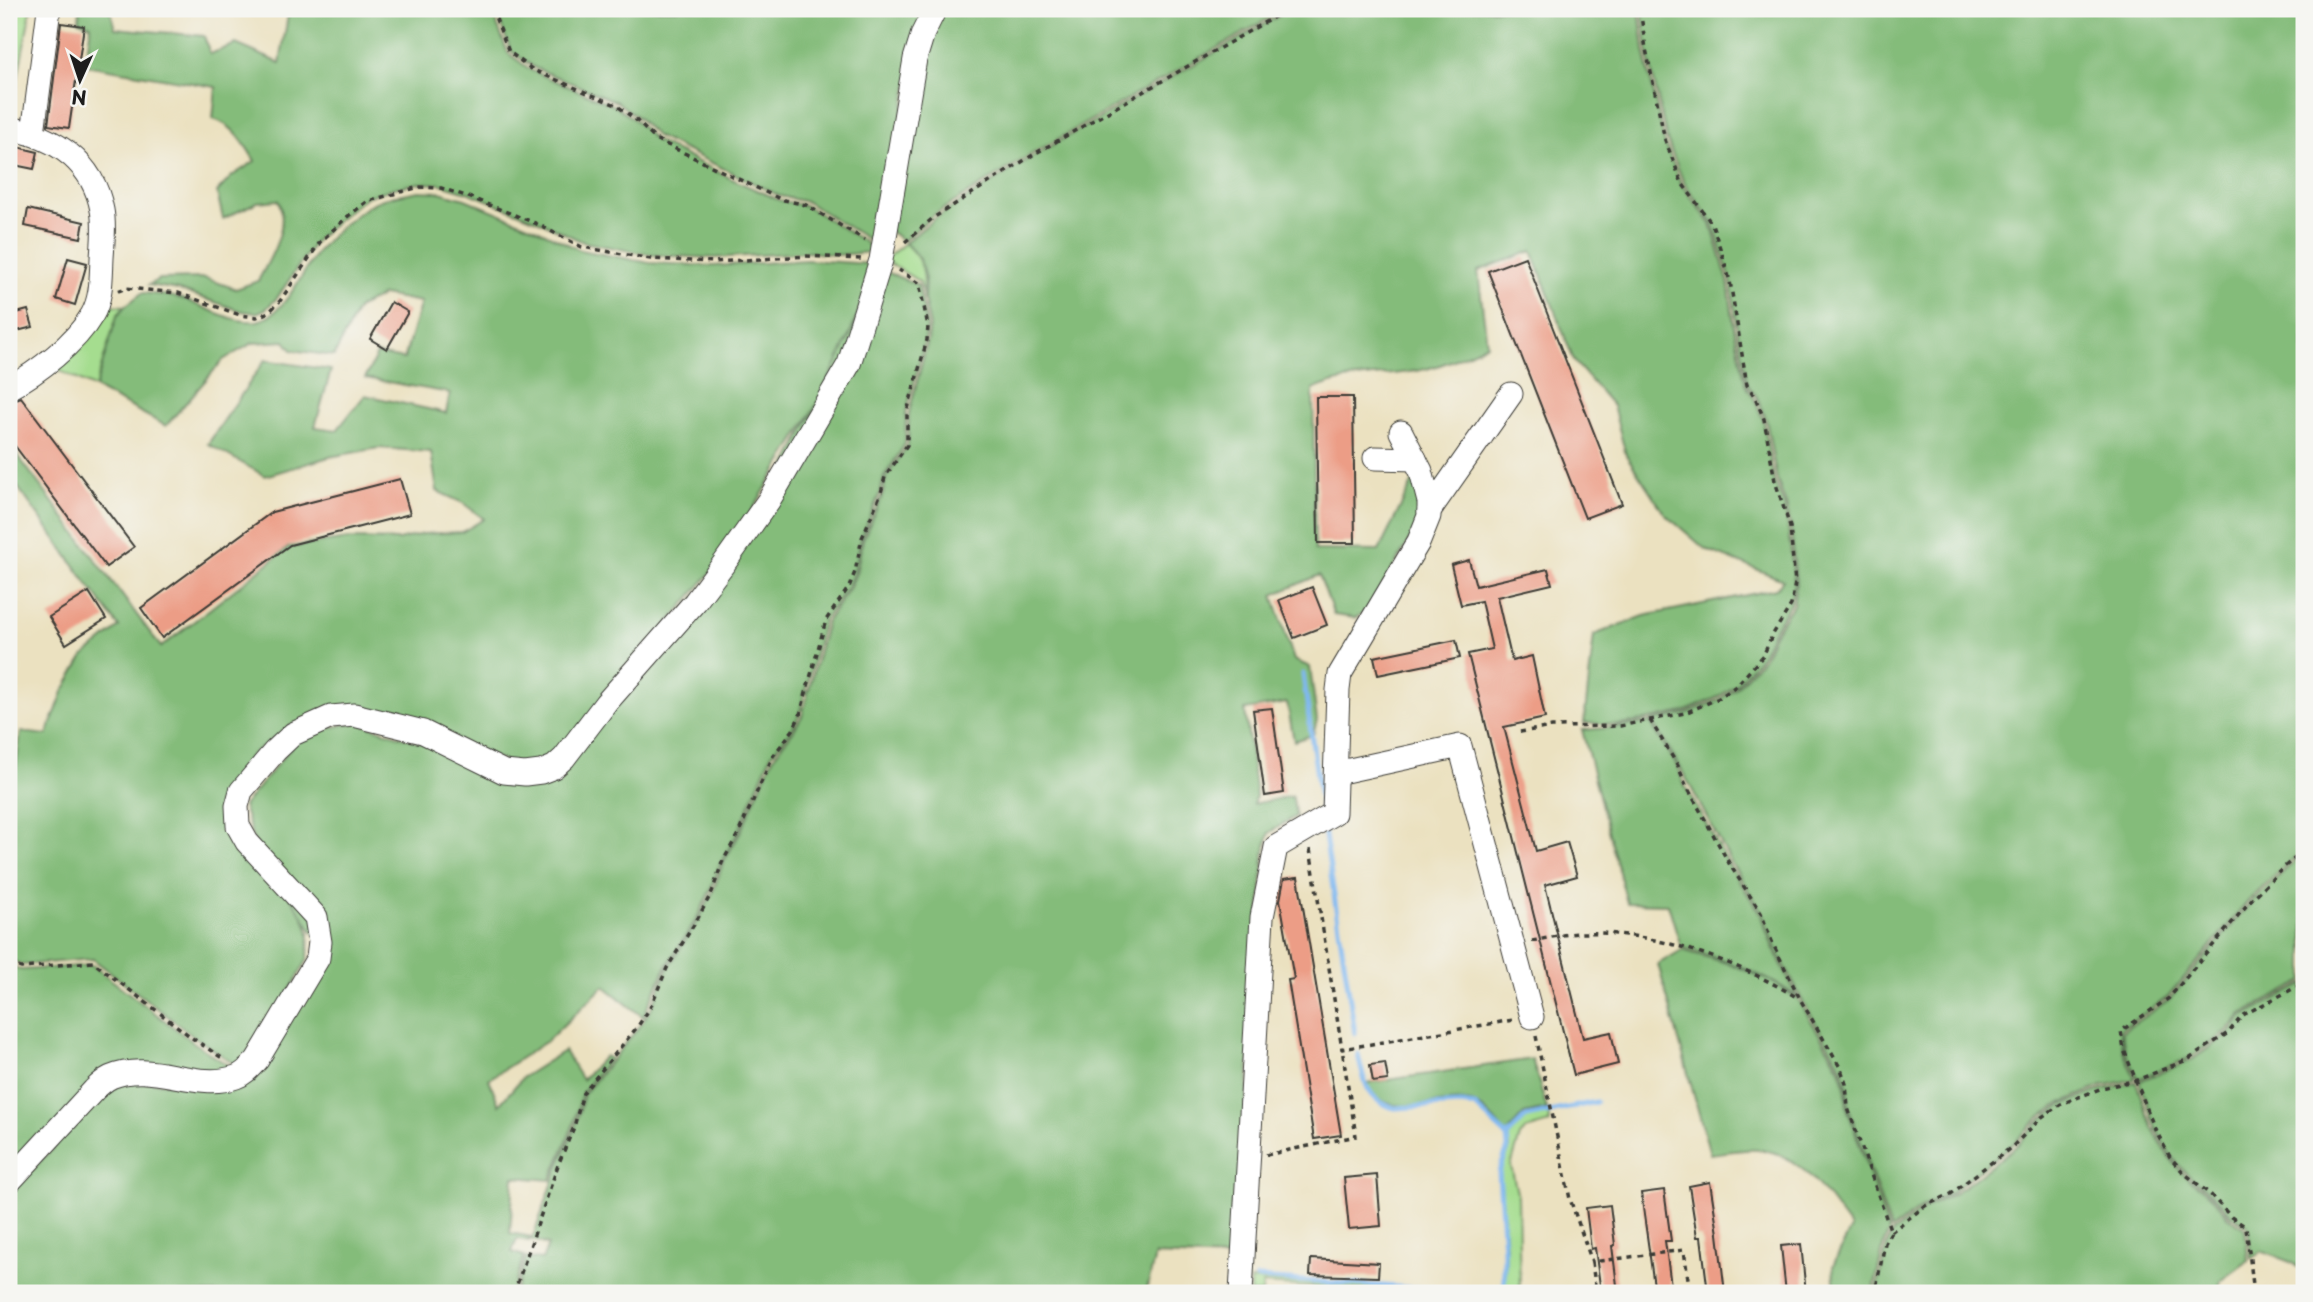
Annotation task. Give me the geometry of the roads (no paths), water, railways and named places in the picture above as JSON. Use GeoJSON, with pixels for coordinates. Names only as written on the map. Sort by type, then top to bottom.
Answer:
{"type":"FeatureCollection","features":[{"type":"Feature","properties":{"kind":"street"},"geometry":{"type":"LineString","coordinates":[[33,133],[49,9]]}},
{"type":"Feature","properties":{"kind":"street"},"geometry":{"type":"LineString","coordinates":[[9,1182],[94,1090],[109,1078],[141,1072],[204,1081],[235,1077],[245,1073],[257,1060],[318,958],[320,942],[316,917],[247,842],[238,826],[237,806],[241,791],[293,734],[331,717],[354,715],[423,732],[504,772],[541,772],[554,767],[564,758],[606,703],[695,602],[769,500],[849,364],[881,260],[915,59],[923,33],[935,9]]}},
{"type":"Feature","properties":{"kind":"street"},"geometry":{"type":"LineString","coordinates":[[9,128],[33,133],[57,143],[84,169],[96,190],[102,211],[103,234],[100,296],[92,315],[55,357],[9,388]]}},
{"type":"Feature","properties":{"kind":"street"},"geometry":{"type":"LineString","coordinates":[[1429,511],[1511,394]]}},
{"type":"Feature","properties":{"kind":"street"},"geometry":{"type":"LineString","coordinates":[[1241,1293],[1262,917],[1276,847],[1334,813],[1340,674],[1425,530],[1429,502],[1415,458],[1401,432]]}},
{"type":"Feature","properties":{"kind":"street"},"geometry":{"type":"LineString","coordinates":[[1375,458],[1415,458]]}},
{"type":"Feature","properties":{"kind":"street"},"geometry":{"type":"LineString","coordinates":[[1336,773],[1460,746],[1532,1017]]}},
{"type":"Feature","properties":{"kind":"waterway"},"geometry":{"type":"LineString","coordinates":[[1303,674],[1322,813]]}},
{"type":"Feature","properties":{"kind":"waterway"},"geometry":{"type":"LineString","coordinates":[[1324,829],[1355,1033]]}},
{"type":"Feature","properties":{"kind":"waterway"},"geometry":{"type":"LineString","coordinates":[[1358,1054],[1368,1088],[1378,1101],[1395,1108],[1460,1104],[1475,1106],[1507,1136],[1508,1148],[1499,1172],[1504,1282],[1507,1293]]}},
{"type":"Feature","properties":{"kind":"waterway"},"geometry":{"type":"LineString","coordinates":[[1507,1136],[1526,1117],[1596,1102]]}},
{"type":"Feature","properties":{"kind":"waterway"},"geometry":{"type":"LineString","coordinates":[[1257,1278],[1491,1293]]}}]}
